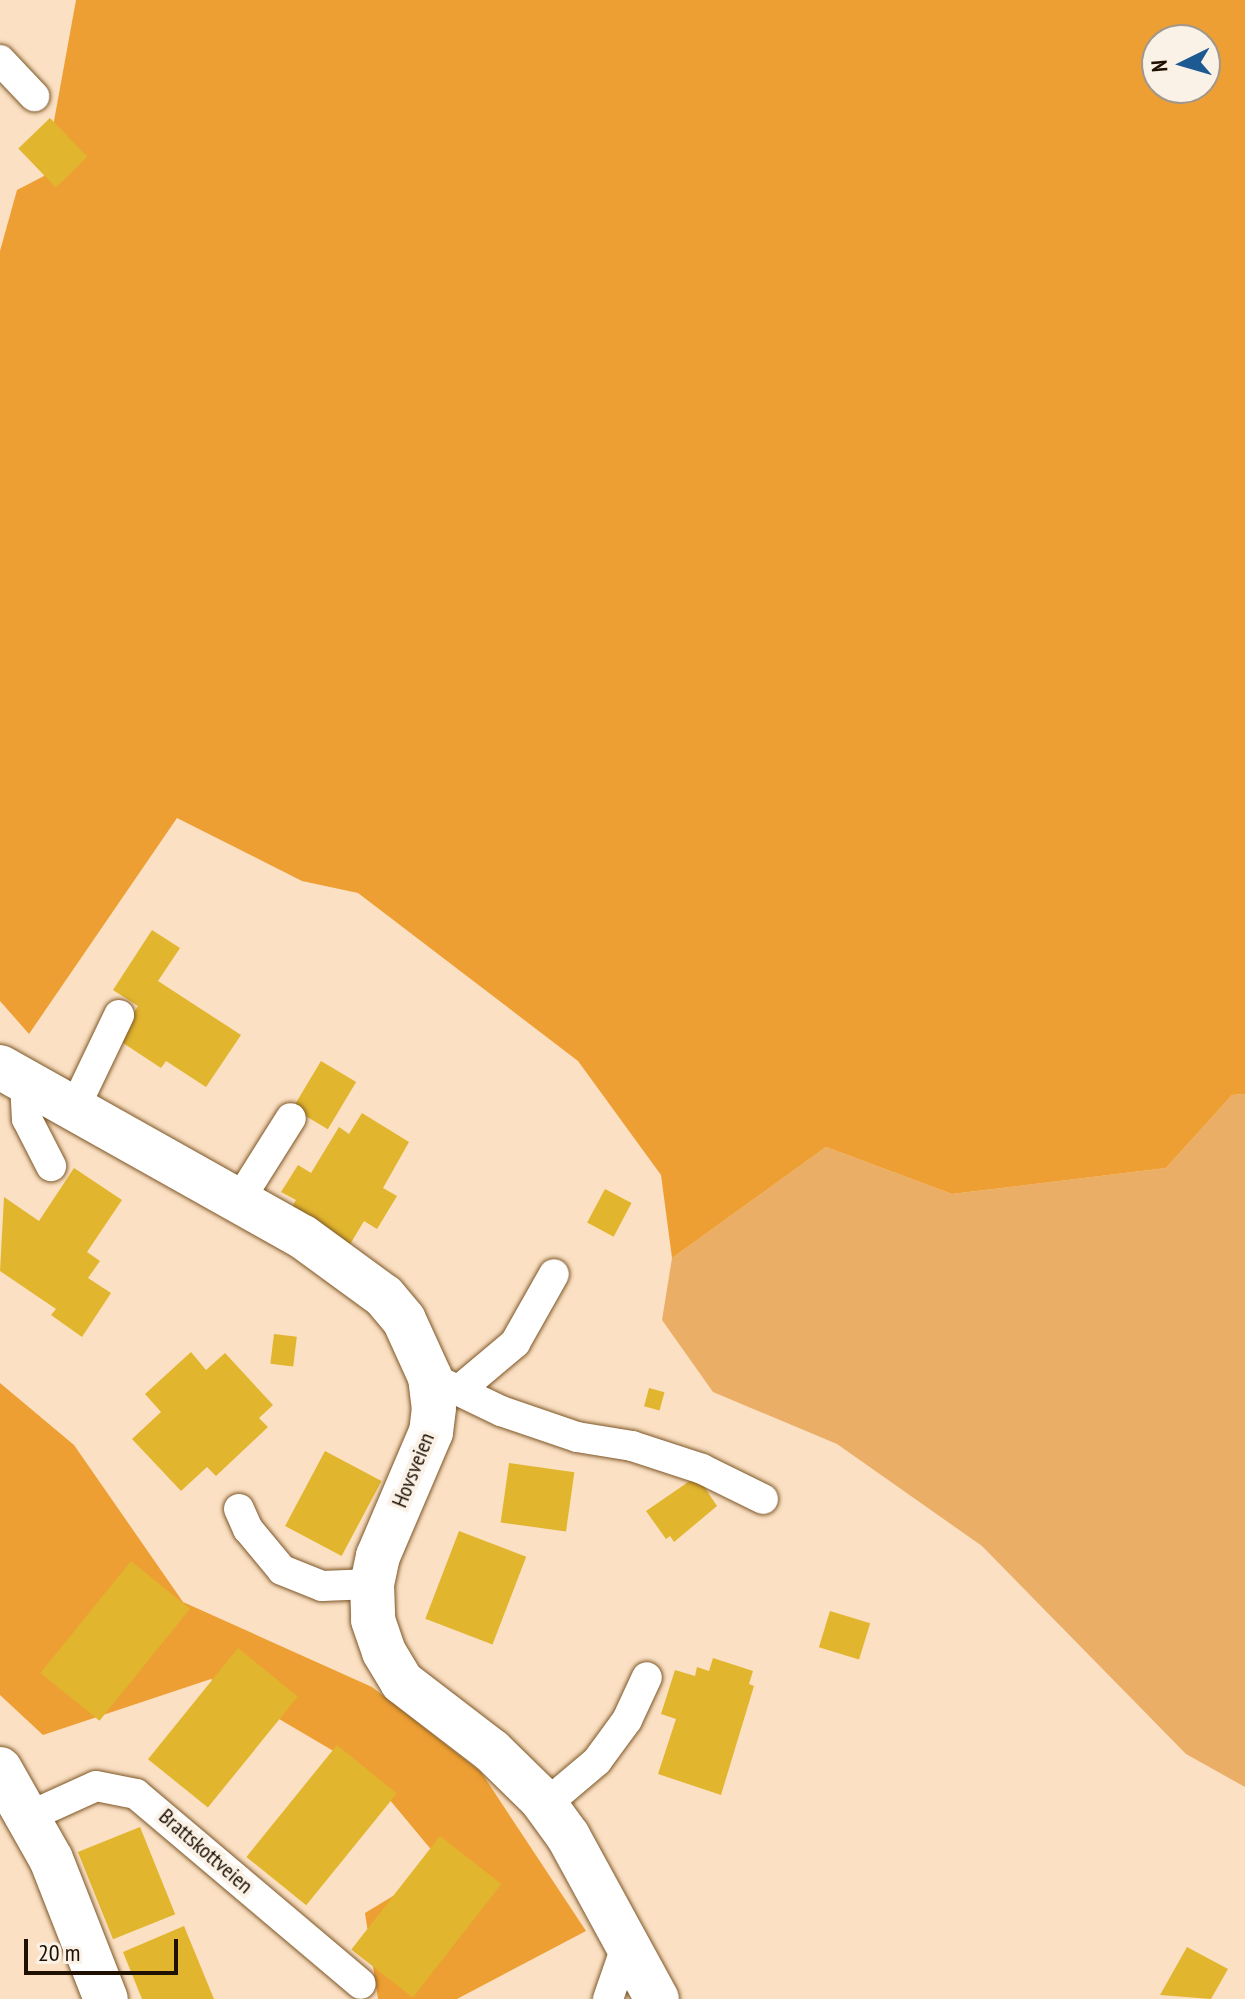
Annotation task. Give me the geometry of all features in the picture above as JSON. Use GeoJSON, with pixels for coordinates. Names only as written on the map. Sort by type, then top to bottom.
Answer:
{"type":"FeatureCollection","features":[{"type":"Feature","properties":{"kind":"street","name":"Hovsveien"},"geometry":{"type":"LineString","coordinates":[[13,1075],[303,1237],[384,1296],[404,1320],[444,1384],[431,1432],[378,1556],[372,1584],[373,1620],[384,1652],[402,1682],[492,1751],[545,1805],[568,1836],[657,1999]]}},
{"type":"Feature","properties":{"kind":"street"},"geometry":{"type":"LineString","coordinates":[[0,1769],[30,1816],[106,1999]]}},
{"type":"Feature","properties":{"kind":"lane"},"geometry":{"type":"LineString","coordinates":[[0,60],[34,96]]}},
{"type":"Feature","properties":{"kind":"lane"},"geometry":{"type":"LineString","coordinates":[[75,1107],[119,1015]]}},
{"type":"Feature","properties":{"kind":"lane"},"geometry":{"type":"LineString","coordinates":[[13,1075],[27,1119],[51,1166]]}},
{"type":"Feature","properties":{"kind":"lane"},"geometry":{"type":"LineString","coordinates":[[238,1202],[291,1118]]}},
{"type":"Feature","properties":{"kind":"lane"},"geometry":{"type":"LineString","coordinates":[[444,1384],[515,1343],[554,1274]]}},
{"type":"Feature","properties":{"kind":"lane"},"geometry":{"type":"LineString","coordinates":[[444,1384],[577,1437],[632,1446],[702,1469],[763,1499]]}},
{"type":"Feature","properties":{"kind":"lane"},"geometry":{"type":"LineString","coordinates":[[239,1509],[248,1529],[282,1570],[322,1586],[372,1584]]}},
{"type":"Feature","properties":{"kind":"lane"},"geometry":{"type":"LineString","coordinates":[[545,1805],[597,1761],[627,1720],[647,1677]]}},
{"type":"Feature","properties":{"kind":"lane","name":"Brattskottveien"},"geometry":{"type":"LineString","coordinates":[[30,1816],[96,1786],[136,1794],[361,1984]]}},
{"type":"Feature","properties":{"kind":"lane"},"geometry":{"type":"LineString","coordinates":[[608,1999],[626,1947]]}},
{"type":"Feature","properties":{"kind":"shaded area"},"geometry":{"type":"Polygon","coordinates":[[[76,0],[1245,0],[1245,1094],[1232,1095],[1166,1168],[952,1194],[826,1147],[672,1258],[661,1175],[578,1061],[358,893],[302,881],[177,818],[29,1034],[0,1001],[0,251],[17,190],[44,176],[76,0]]]}},
{"type":"Feature","properties":{"kind":"shaded area"},"geometry":{"type":"Polygon","coordinates":[[[1245,1094],[1245,1787],[1186,1754],[982,1546],[837,1444],[713,1392],[662,1320],[672,1258],[826,1147],[952,1194],[1166,1168],[1232,1095],[1245,1094]]]}},
{"type":"Feature","properties":{"kind":"shaded area"},"geometry":{"type":"Polygon","coordinates":[[[0,1383],[74,1445],[183,1602],[372,1687],[481,1772],[586,1931],[457,1999],[378,1999],[365,1913],[444,1865],[364,1769],[211,1679],[43,1735],[0,1695],[0,1383]]]}},
{"type":"Feature","properties":{"kind":"building"},"geometry":{"type":"Polygon","coordinates":[[[50,118],[88,157],[56,187],[18,149],[50,118]]]}},
{"type":"Feature","properties":{"kind":"building"},"geometry":{"type":"Polygon","coordinates":[[[152,930],[180,948],[158,981],[241,1035],[206,1087],[166,1061],[161,1068],[117,1039],[138,1006],[113,990],[152,930]]]}},
{"type":"Feature","properties":{"kind":"building"},"geometry":{"type":"Polygon","coordinates":[[[321,1061],[356,1082],[328,1129],[293,1108],[321,1061]]]}},
{"type":"Feature","properties":{"kind":"building"},"geometry":{"type":"Polygon","coordinates":[[[362,1113],[409,1142],[383,1188],[397,1196],[377,1229],[364,1221],[349,1246],[290,1210],[296,1200],[281,1192],[298,1165],[311,1173],[339,1127],[349,1134],[362,1113]]]}},
{"type":"Feature","properties":{"kind":"building"},"geometry":{"type":"Polygon","coordinates":[[[74,1168],[122,1200],[87,1252],[100,1261],[88,1278],[111,1293],[82,1337],[51,1315],[56,1309],[0,1271],[4,1197],[39,1221],[74,1168]]]}},
{"type":"Feature","properties":{"kind":"building"},"geometry":{"type":"Polygon","coordinates":[[[605,1189],[631,1203],[614,1237],[587,1223],[605,1189]]]}},
{"type":"Feature","properties":{"kind":"building"},"geometry":{"type":"Polygon","coordinates":[[[274,1334],[297,1337],[293,1367],[270,1364],[274,1334]]]}},
{"type":"Feature","properties":{"kind":"building"},"geometry":{"type":"Polygon","coordinates":[[[191,1352],[206,1370],[225,1353],[273,1405],[259,1418],[268,1427],[216,1476],[207,1467],[181,1491],[132,1439],[161,1412],[145,1394],[191,1352]]]}},
{"type":"Feature","properties":{"kind":"building"},"geometry":{"type":"Polygon","coordinates":[[[649,1388],[664,1392],[660,1410],[644,1406],[649,1388]]]}},
{"type":"Feature","properties":{"kind":"building"},"geometry":{"type":"Polygon","coordinates":[[[325,1451],[382,1481],[342,1556],[285,1526],[325,1451]]]}},
{"type":"Feature","properties":{"kind":"building"},"geometry":{"type":"Polygon","coordinates":[[[509,1463],[574,1472],[566,1532],[501,1522],[509,1463]]]}},
{"type":"Feature","properties":{"kind":"building"},"geometry":{"type":"Polygon","coordinates":[[[697,1476],[717,1506],[674,1542],[670,1536],[666,1539],[646,1511],[697,1476]]]}},
{"type":"Feature","properties":{"kind":"building"},"geometry":{"type":"Polygon","coordinates":[[[459,1531],[526,1557],[493,1645],[425,1619],[459,1531]]]}},
{"type":"Feature","properties":{"kind":"building"},"geometry":{"type":"Polygon","coordinates":[[[131,1561],[190,1609],[99,1721],[40,1673],[131,1561]]]}},
{"type":"Feature","properties":{"kind":"building"},"geometry":{"type":"Polygon","coordinates":[[[830,1611],[870,1623],[859,1660],[819,1647],[830,1611]]]}},
{"type":"Feature","properties":{"kind":"building"},"geometry":{"type":"Polygon","coordinates":[[[238,1648],[298,1696],[208,1808],[148,1759],[238,1648]]]}},
{"type":"Feature","properties":{"kind":"building"},"geometry":{"type":"Polygon","coordinates":[[[713,1658],[753,1671],[749,1684],[754,1686],[721,1795],[658,1774],[676,1719],[661,1714],[675,1670],[695,1676],[697,1667],[709,1671],[713,1658]]]}},
{"type":"Feature","properties":{"kind":"building"},"geometry":{"type":"Polygon","coordinates":[[[337,1745],[397,1793],[306,1905],[246,1857],[337,1745]]]}},
{"type":"Feature","properties":{"kind":"building"},"geometry":{"type":"Polygon","coordinates":[[[140,1827],[175,1914],[113,1939],[78,1852],[140,1827]]]}},
{"type":"Feature","properties":{"kind":"building"},"geometry":{"type":"Polygon","coordinates":[[[440,1836],[501,1884],[413,1997],[351,1949],[440,1836]]]}},
{"type":"Feature","properties":{"kind":"building"},"geometry":{"type":"Polygon","coordinates":[[[184,1926],[214,1999],[142,1999],[123,1952],[184,1926]]]}},
{"type":"Feature","properties":{"kind":"building"},"geometry":{"type":"Polygon","coordinates":[[[1187,1947],[1228,1969],[1211,1999],[1160,1995],[1187,1947]]]}}]}
